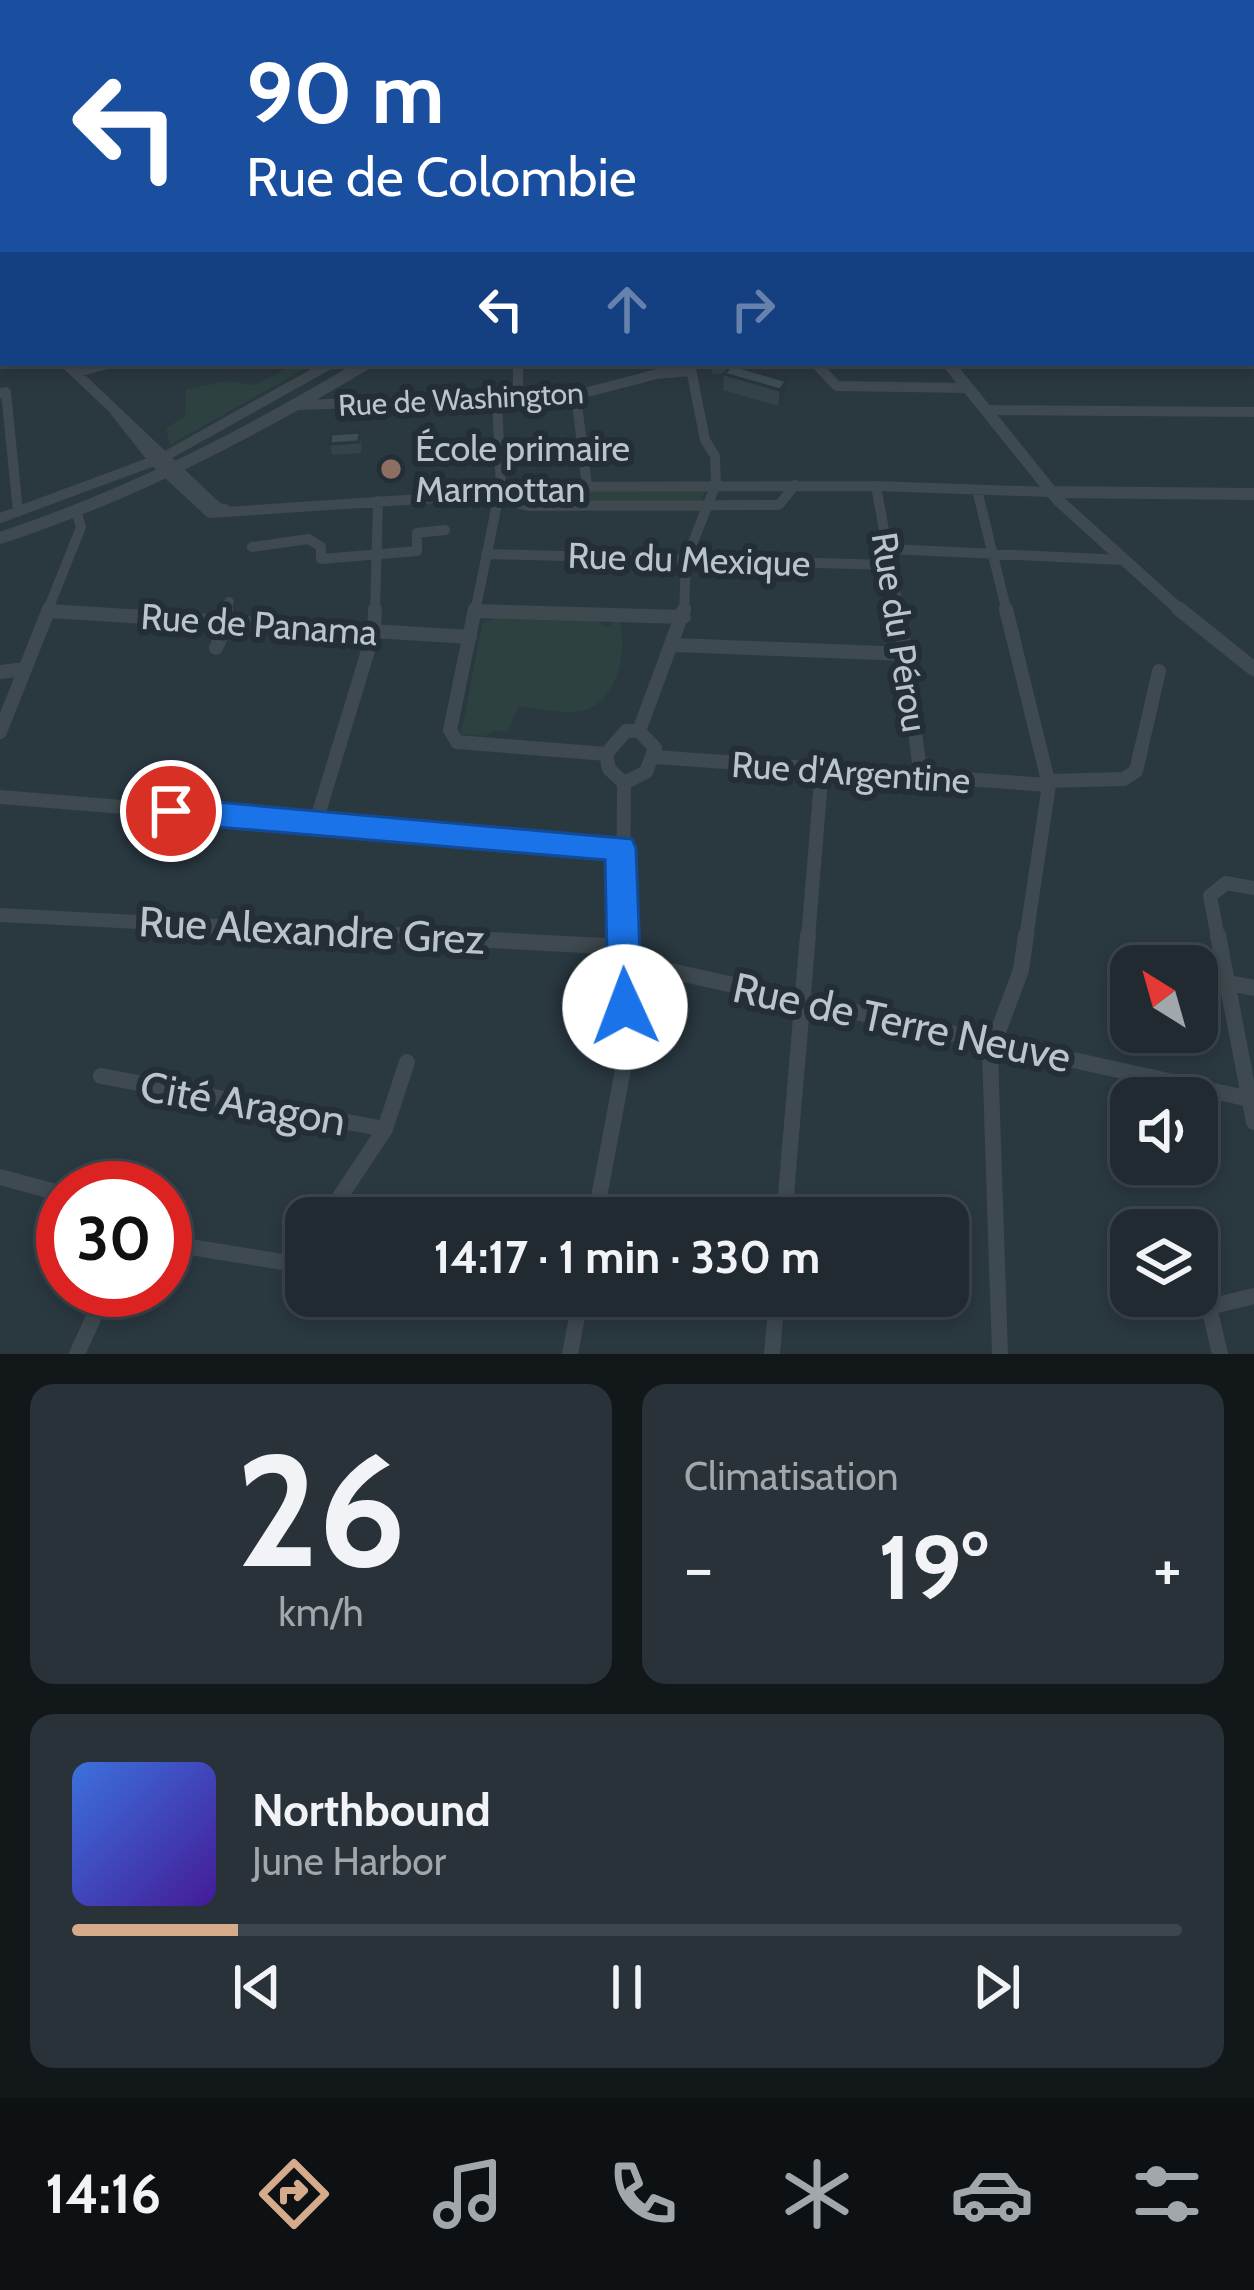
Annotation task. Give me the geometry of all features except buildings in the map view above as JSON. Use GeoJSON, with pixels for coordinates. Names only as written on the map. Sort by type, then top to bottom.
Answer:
{"type":"FeatureCollection","features":[{"type":"Feature","properties":{"kind":"street"},"geometry":{"type":"LineString","coordinates":[[69,366],[211,513],[502,495],[531,487],[716,484],[1254,494]]}},
{"type":"Feature","properties":{"kind":"street"},"geometry":{"type":"LineString","coordinates":[[78,372],[100,366]]}},
{"type":"Feature","properties":{"kind":"street"},"geometry":{"type":"LineString","coordinates":[[0,518],[159,459],[327,366]]}},
{"type":"Feature","properties":{"kind":"street"},"geometry":{"type":"LineString","coordinates":[[0,538],[77,514],[174,474],[363,366]]}},
{"type":"Feature","properties":{"kind":"street"},"geometry":{"type":"LineString","coordinates":[[518,366],[518,398]]}},
{"type":"Feature","properties":{"kind":"street"},"geometry":{"type":"LineString","coordinates":[[818,366],[837,386],[968,388]]}},
{"type":"Feature","properties":{"kind":"street"},"geometry":{"type":"LineString","coordinates":[[950,366],[1050,492],[1254,670]]}},
{"type":"Feature","properties":{"kind":"street"},"geometry":{"type":"LineString","coordinates":[[639,731],[684,617],[686,560],[716,484],[715,455],[705,440],[690,367]]}},
{"type":"Feature","properties":{"kind":"street","name":"Rue de Washington"},"geometry":{"type":"LineString","coordinates":[[299,406],[576,394],[690,367]]}},
{"type":"Feature","properties":{"kind":"street"},"geometry":{"type":"LineString","coordinates":[[0,393],[6,392],[18,512]]}},
{"type":"Feature","properties":{"kind":"street"},"geometry":{"type":"LineString","coordinates":[[576,394],[587,486]]}},
{"type":"Feature","properties":{"kind":"street"},"geometry":{"type":"LineString","coordinates":[[497,399],[502,495],[450,730],[457,742],[606,754]]}},
{"type":"Feature","properties":{"kind":"street"},"geometry":{"type":"LineString","coordinates":[[986,410],[1254,412]]}},
{"type":"Feature","properties":{"kind":"street"},"geometry":{"type":"LineString","coordinates":[[502,495],[528,506],[779,505],[796,485]]}},
{"type":"Feature","properties":{"kind":"street","name":"Rue du Pérou"},"geometry":{"type":"LineString","coordinates":[[876,486],[907,654],[921,778]]}},
{"type":"Feature","properties":{"kind":"street"},"geometry":{"type":"LineString","coordinates":[[977,490],[1048,783],[1021,970],[990,1053],[1000,1354]]}},
{"type":"Feature","properties":{"kind":"street"},"geometry":{"type":"LineString","coordinates":[[316,822],[374,631],[378,501]]}},
{"type":"Feature","properties":{"kind":"street"},"geometry":{"type":"LineString","coordinates":[[0,732],[81,527],[77,514]]}},
{"type":"Feature","properties":{"kind":"street"},"geometry":{"type":"LineString","coordinates":[[252,547],[309,539],[321,547],[321,559],[417,551],[417,533],[445,530]]}},
{"type":"Feature","properties":{"kind":"street"},"geometry":{"type":"LineString","coordinates":[[890,549],[1123,560]]}},
{"type":"Feature","properties":{"kind":"street","name":"Rue du Mexique"},"geometry":{"type":"LineString","coordinates":[[486,554],[891,565]]}},
{"type":"Feature","properties":{"kind":"street"},"geometry":{"type":"LineString","coordinates":[[216,648],[229,602]]}},
{"type":"Feature","properties":{"kind":"street","name":"Rue de Panama"},"geometry":{"type":"LineString","coordinates":[[48,611],[470,637]]}},
{"type":"Feature","properties":{"kind":"street"},"geometry":{"type":"LineString","coordinates":[[475,611],[684,617]]}},
{"type":"Feature","properties":{"kind":"street"},"geometry":{"type":"LineString","coordinates":[[675,645],[907,654]]}},
{"type":"Feature","properties":{"kind":"street","name":"Rue d'Argentine"},"geometry":{"type":"LineString","coordinates":[[654,758],[921,778],[1048,783],[1124,779],[1136,772],[1159,671]]}},
{"type":"Feature","properties":{"kind":"street"},"geometry":{"type":"LineString","coordinates":[[0,672],[22,674]]}},
{"type":"Feature","properties":{"kind":"street"},"geometry":{"type":"LineString","coordinates":[[606,754],[626,731],[649,736],[654,758],[640,780],[624,783]]}},
{"type":"Feature","properties":{"kind":"street"},"geometry":{"type":"LineString","coordinates":[[599,1197],[626,1054],[624,783],[609,769],[606,754]]}},
{"type":"Feature","properties":{"kind":"street"},"geometry":{"type":"LineString","coordinates":[[786,1197],[822,768]]}},
{"type":"Feature","properties":{"kind":"street"},"geometry":{"type":"LineString","coordinates":[[0,797],[621,848]]}},
{"type":"Feature","properties":{"kind":"street"},"geometry":{"type":"LineString","coordinates":[[1254,888],[1226,883],[1210,896],[1254,1122]]}},
{"type":"Feature","properties":{"kind":"street","name":"Rue Alexandre Grez"},"geometry":{"type":"LineString","coordinates":[[0,915],[624,954]]}},
{"type":"Feature","properties":{"kind":"street","name":"Rue de Terre Neuve"},"geometry":{"type":"LineString","coordinates":[[624,954],[803,1000],[1252,1099]]}},
{"type":"Feature","properties":{"kind":"street"},"geometry":{"type":"LineString","coordinates":[[1228,983],[1254,988]]}},
{"type":"Feature","properties":{"kind":"street","name":"Cité Aragon"},"geometry":{"type":"LineString","coordinates":[[340,1197],[385,1129],[407,1062]]}},
{"type":"Feature","properties":{"kind":"street","name":"Cité Aragon"},"geometry":{"type":"LineString","coordinates":[[101,1076],[385,1129]]}},
{"type":"Feature","properties":{"kind":"street"},"geometry":{"type":"LineString","coordinates":[[0,1177],[36,1187]]}},
{"type":"Feature","properties":{"kind":"street"},"geometry":{"type":"LineString","coordinates":[[192,1247],[285,1262]]}},
{"type":"Feature","properties":{"kind":"street"},"geometry":{"type":"LineString","coordinates":[[1218,1305],[1254,1296]]}},
{"type":"Feature","properties":{"kind":"street"},"geometry":{"type":"LineString","coordinates":[[77,1354],[94,1317]]}},
{"type":"Feature","properties":{"kind":"street"},"geometry":{"type":"LineString","coordinates":[[570,1354],[577,1317]]}},
{"type":"Feature","properties":{"kind":"street"},"geometry":{"type":"LineString","coordinates":[[772,1354],[775,1317]]}},
{"type":"Feature","properties":{"kind":"street"},"geometry":{"type":"LineString","coordinates":[[1211,1317],[1220,1354]]}},
{"type":"Feature","properties":{"kind":"green space"},"geometry":{"type":"Polygon","coordinates":[[[291,366],[310,366],[170,445],[166,428],[185,416],[186,389],[227,381],[255,385],[291,366]]]}},
{"type":"Feature","properties":{"kind":"green space"},"geometry":{"type":"Polygon","coordinates":[[[708,488],[699,503],[519,501],[522,491],[708,488]]]}},
{"type":"Feature","properties":{"kind":"green space"},"geometry":{"type":"Polygon","coordinates":[[[498,616],[596,620],[606,627],[619,620],[621,657],[606,695],[579,712],[519,707],[507,732],[461,734],[482,624],[498,616]]]}},
{"type":"Feature","properties":{"kind":"place","name":"École primaire Marmottan"},"geometry":{"type":"Point","coordinates":[391,469]}},
{"type":"Feature","properties":{"kind":"route"},"geometry":{"type":"LineString","coordinates":[[171,811],[621,848],[625,1007]]}}]}
